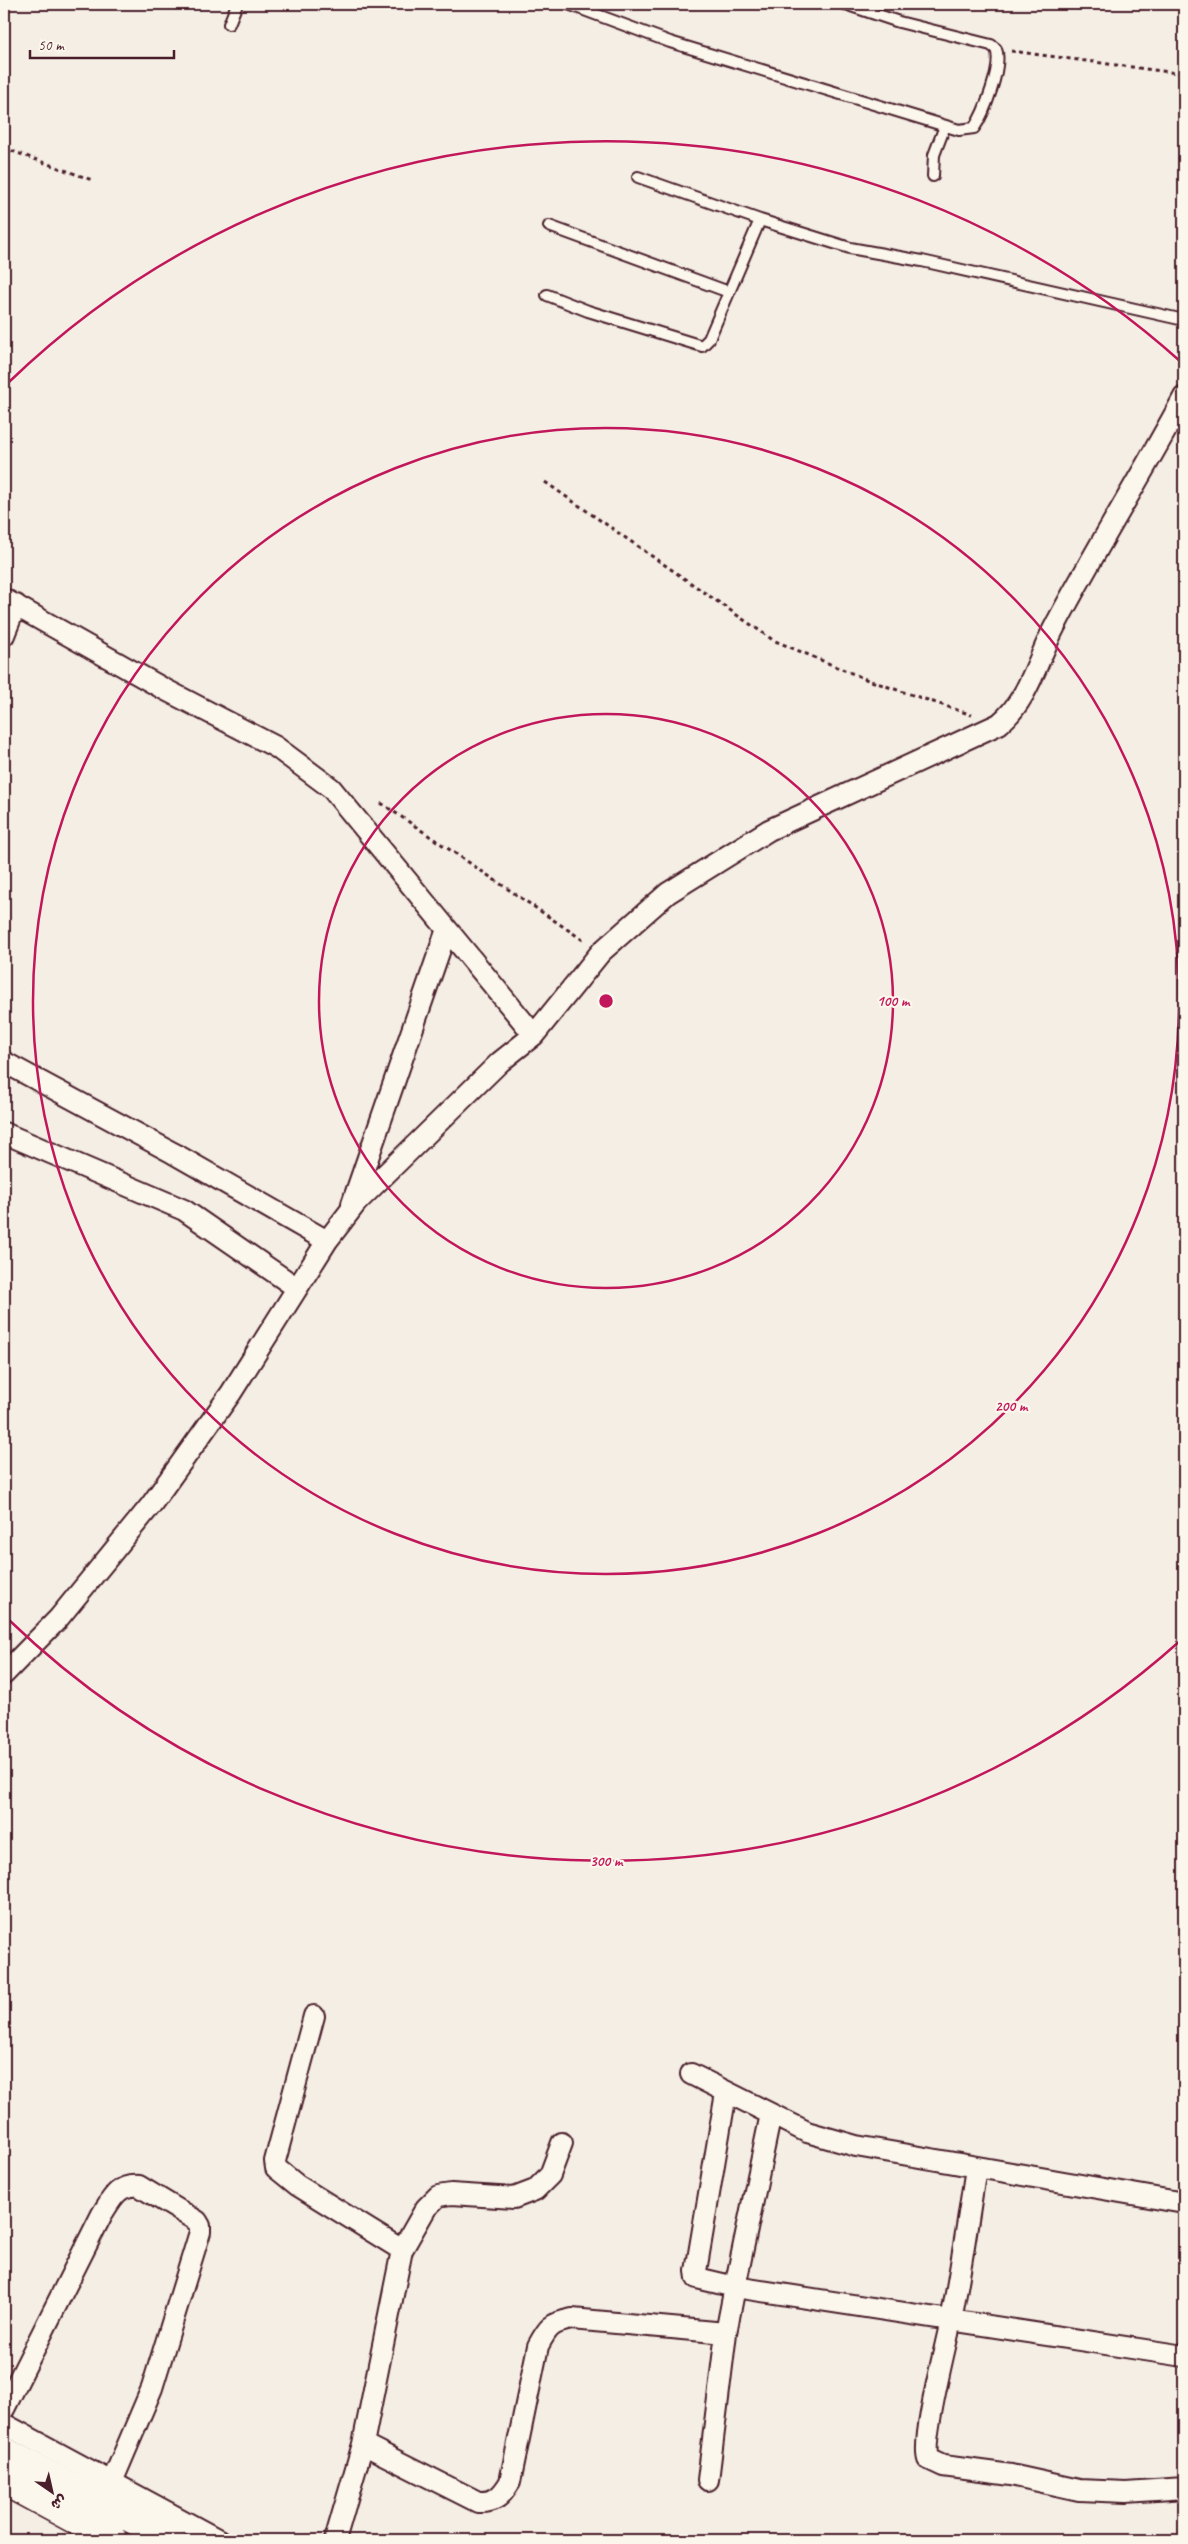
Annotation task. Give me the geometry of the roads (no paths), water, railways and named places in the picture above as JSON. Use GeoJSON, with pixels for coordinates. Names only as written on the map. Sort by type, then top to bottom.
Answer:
{"type":"FeatureCollection","features":[{"type":"Feature","properties":{"kind":"main road"},"geometry":{"type":"LineString","coordinates":[[4,2451],[172,2540]]}},
{"type":"Feature","properties":{"kind":"main road"},"geometry":{"type":"LineString","coordinates":[[4,2481],[113,2540]]}},
{"type":"Feature","properties":{"kind":"street"},"geometry":{"type":"LineString","coordinates":[[4,1674],[58,1619],[151,1505],[231,1393],[327,1241],[349,1213],[500,1062],[534,1035],[601,952],[668,893],[769,830],[999,724],[1016,706],[1055,626],[1184,397]]}},
{"type":"Feature","properties":{"kind":"street"},"geometry":{"type":"LineString","coordinates":[[4,635],[10,602],[164,689],[276,747],[331,788],[534,1035]]}},
{"type":"Feature","properties":{"kind":"street"},"geometry":{"type":"LineString","coordinates":[[349,1213],[447,929]]}},
{"type":"Feature","properties":{"kind":"street"},"geometry":{"type":"LineString","coordinates":[[4,1062],[173,1153],[327,1241]]}},
{"type":"Feature","properties":{"kind":"street"},"geometry":{"type":"LineString","coordinates":[[4,1133],[184,1210],[297,1288]]}},
{"type":"Feature","properties":{"kind":"street"},"geometry":{"type":"LineString","coordinates":[[314,2016],[274,2161],[276,2168],[297,2185],[402,2250]]}},
{"type":"Feature","properties":{"kind":"street"},"geometry":{"type":"LineString","coordinates":[[691,2074],[807,2132],[856,2146],[1184,2203]]}},
{"type":"Feature","properties":{"kind":"street"},"geometry":{"type":"LineString","coordinates":[[726,2093],[696,2271],[697,2278],[703,2281],[735,2287],[1184,2356]]}},
{"type":"Feature","properties":{"kind":"street"},"geometry":{"type":"LineString","coordinates":[[708,2480],[726,2333],[771,2114]]}},
{"type":"Feature","properties":{"kind":"street"},"geometry":{"type":"LineString","coordinates":[[335,2540],[362,2444],[402,2250],[426,2208],[438,2196],[451,2194],[514,2198],[535,2190],[550,2175],[562,2143]]}},
{"type":"Feature","properties":{"kind":"street"},"geometry":{"type":"LineString","coordinates":[[976,2168],[952,2319],[930,2427],[926,2452],[928,2460],[942,2466],[1010,2475],[1079,2490],[1126,2492],[1184,2488]]}},
{"type":"Feature","properties":{"kind":"street"},"geometry":{"type":"LineString","coordinates":[[4,2409],[102,2214],[117,2190],[129,2185],[139,2186],[197,2221],[200,2226],[200,2232],[152,2388],[112,2482]]}},
{"type":"Feature","properties":{"kind":"street"},"geometry":{"type":"LineString","coordinates":[[362,2444],[478,2502],[488,2503],[503,2493],[510,2482],[538,2346],[546,2331],[555,2322],[572,2319],[726,2333]]}},
{"type":"Feature","properties":{"kind":"street"},"geometry":{"type":"LineString","coordinates":[[4,2424],[219,2540]]}},
{"type":"Feature","properties":{"kind":"lane"},"geometry":{"type":"LineString","coordinates":[[229,24],[237,4]]}},
{"type":"Feature","properties":{"kind":"lane"},"geometry":{"type":"LineString","coordinates":[[568,4],[670,42],[944,126],[968,130],[974,128],[981,118],[998,62],[996,49],[991,45],[899,22],[845,4]]}},
{"type":"Feature","properties":{"kind":"lane"},"geometry":{"type":"LineString","coordinates":[[933,176],[934,154],[944,126]]}},
{"type":"Feature","properties":{"kind":"lane"},"geometry":{"type":"LineString","coordinates":[[638,177],[760,220],[850,248],[922,261],[1184,320]]}},
{"type":"Feature","properties":{"kind":"lane"},"geometry":{"type":"LineString","coordinates":[[547,295],[588,311],[702,346],[709,339],[760,220]]}},
{"type":"Feature","properties":{"kind":"lane"},"geometry":{"type":"LineString","coordinates":[[550,226],[729,292]]}}]}
